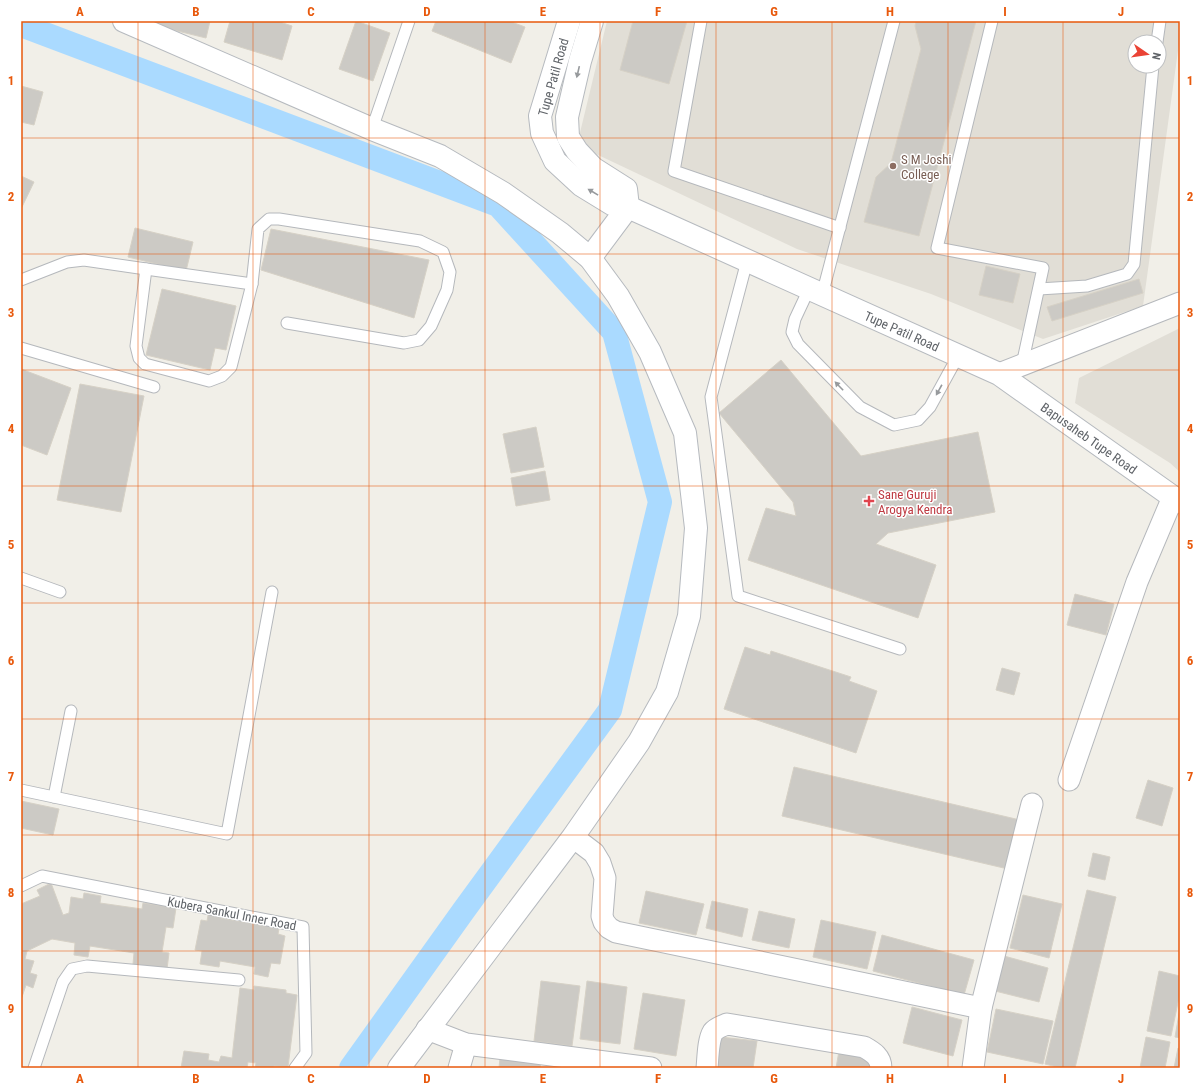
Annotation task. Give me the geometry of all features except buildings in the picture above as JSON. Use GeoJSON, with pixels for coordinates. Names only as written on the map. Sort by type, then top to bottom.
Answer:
{"type":"FeatureCollection","features":[{"type":"Feature","properties":{"kind":"street"},"geometry":{"type":"LineString","coordinates":[[124,21],[372,129],[440,156],[503,193],[560,233],[590,258],[618,296],[650,352],[685,433],[696,528],[689,616],[667,692],[639,742],[573,837],[399,1068]]}},
{"type":"Feature","properties":{"kind":"street","name":"Tupe Patil Road"},"geometry":{"type":"LineString","coordinates":[[568,137],[567,117],[592,21]]}},
{"type":"Feature","properties":{"kind":"street"},"geometry":{"type":"LineString","coordinates":[[566,30],[585,46]]}},
{"type":"Feature","properties":{"kind":"street","name":"Tupe Patil Road"},"geometry":{"type":"LineString","coordinates":[[566,30],[540,116],[542,133],[555,162],[581,186],[612,204],[628,207],[998,374]]}},
{"type":"Feature","properties":{"kind":"street"},"geometry":{"type":"LineString","coordinates":[[548,148],[568,137],[593,168],[626,189],[628,207],[590,258]]}},
{"type":"Feature","properties":{"kind":"street"},"geometry":{"type":"LineString","coordinates":[[998,374],[1180,303]]}},
{"type":"Feature","properties":{"kind":"street","name":"Bapusaheb Tupe Road"},"geometry":{"type":"LineString","coordinates":[[998,374],[1177,500]]}},
{"type":"Feature","properties":{"kind":"street"},"geometry":{"type":"LineString","coordinates":[[1069,780],[1137,582],[1177,500]]}},
{"type":"Feature","properties":{"kind":"street"},"geometry":{"type":"LineString","coordinates":[[973,1068],[981,1008],[1032,804]]}},
{"type":"Feature","properties":{"kind":"street"},"geometry":{"type":"LineString","coordinates":[[573,837],[594,853],[600,863],[605,878],[602,916],[604,922],[609,928],[616,932],[981,1008]]}},
{"type":"Feature","properties":{"kind":"street"},"geometry":{"type":"LineString","coordinates":[[707,1068],[713,1032],[718,1027],[727,1024],[864,1047],[876,1054],[881,1068]]}},
{"type":"Feature","properties":{"kind":"street"},"geometry":{"type":"LineString","coordinates":[[428,1029],[466,1044],[650,1068]]}},
{"type":"Feature","properties":{"kind":"street"},"geometry":{"type":"LineString","coordinates":[[459,1068],[466,1044]]}},
{"type":"Feature","properties":{"kind":"lane"},"geometry":{"type":"LineString","coordinates":[[372,129],[409,21]]}},
{"type":"Feature","properties":{"kind":"lane"},"geometry":{"type":"LineString","coordinates":[[701,21],[674,171],[840,228]]}},
{"type":"Feature","properties":{"kind":"lane"},"geometry":{"type":"LineString","coordinates":[[894,21],[840,228],[816,292],[795,318],[792,332],[798,344],[860,408],[894,425],[918,420],[930,407],[958,356]]}},
{"type":"Feature","properties":{"kind":"lane"},"geometry":{"type":"LineString","coordinates":[[992,21],[937,248],[1043,268],[1022,365]]}},
{"type":"Feature","properties":{"kind":"lane"},"geometry":{"type":"LineString","coordinates":[[1158,34],[1160,21]]}},
{"type":"Feature","properties":{"kind":"lane"},"geometry":{"type":"LineString","coordinates":[[1039,289],[1087,286],[1127,274],[1134,264],[1152,74]]}},
{"type":"Feature","properties":{"kind":"lane"},"geometry":{"type":"LineString","coordinates":[[146,269],[136,346],[139,358],[145,364],[208,381],[222,376],[231,368],[252,284],[258,229],[269,219],[279,219],[420,241],[443,252],[450,272],[447,290],[431,326],[419,340],[404,343],[286,323]]}},
{"type":"Feature","properties":{"kind":"lane"},"geometry":{"type":"LineString","coordinates":[[21,280],[67,262],[84,260],[252,284]]}},
{"type":"Feature","properties":{"kind":"lane"},"geometry":{"type":"LineString","coordinates":[[747,261],[711,397],[738,596],[900,649]]}},
{"type":"Feature","properties":{"kind":"lane"},"geometry":{"type":"LineString","coordinates":[[21,348],[154,387]]}},
{"type":"Feature","properties":{"kind":"lane"},"geometry":{"type":"LineString","coordinates":[[21,578],[60,592]]}},
{"type":"Feature","properties":{"kind":"lane"},"geometry":{"type":"LineString","coordinates":[[21,790],[227,834],[272,592]]}},
{"type":"Feature","properties":{"kind":"lane"},"geometry":{"type":"LineString","coordinates":[[54,797],[71,711]]}},
{"type":"Feature","properties":{"kind":"lane","name":"Kubera Sankul Inner Road"},"geometry":{"type":"LineString","coordinates":[[21,886],[42,876],[303,927],[306,1054],[295,1068]]}},
{"type":"Feature","properties":{"kind":"lane"},"geometry":{"type":"LineString","coordinates":[[34,1068],[63,982],[72,969],[87,966],[239,980]]}},
{"type":"Feature","properties":{"kind":"shaded area","name":"S M Joshi College"},"geometry":{"type":"Polygon","coordinates":[[[607,21],[1180,21],[1180,36],[1143,306],[1043,339],[931,294],[797,249],[577,145],[607,21]]]}},
{"type":"Feature","properties":{"kind":"shaded area"},"geometry":{"type":"Polygon","coordinates":[[[1180,328],[1180,472],[1170,463],[1075,403],[1079,378],[1180,328]]]}},
{"type":"Feature","properties":{"kind":"waterway"},"geometry":{"type":"LineString","coordinates":[[21,25],[498,205],[614,332],[660,502],[610,710],[351,1068]]}},
{"type":"Feature","properties":{"kind":"place","name":"S M Joshi College"},"geometry":{"type":"Point","coordinates":[893,166]}},
{"type":"Feature","properties":{"kind":"place","name":"Sane Guruji Arogya Kendra"},"geometry":{"type":"Point","coordinates":[869,501]}}]}
